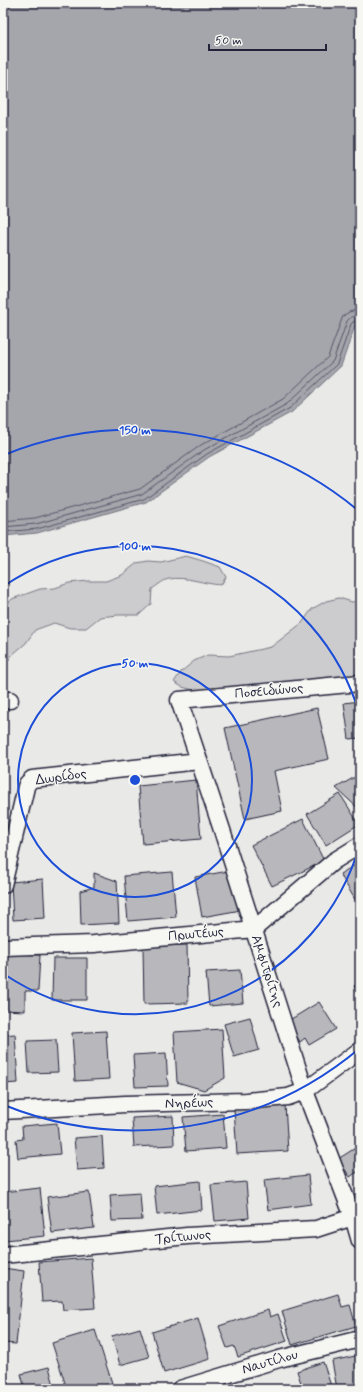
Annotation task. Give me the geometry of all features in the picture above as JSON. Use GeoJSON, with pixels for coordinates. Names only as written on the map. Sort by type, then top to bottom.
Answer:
{"type":"FeatureCollection","features":[{"type":"Feature","properties":{"kind":"street","name":"Ποσειδώνος"},"geometry":{"type":"LineString","coordinates":[[179,700],[360,683]]}},
{"type":"Feature","properties":{"kind":"street","name":"Αμφιτρίτης"},"geometry":{"type":"LineString","coordinates":[[179,700],[305,1091],[357,1214],[360,1241]]}},
{"type":"Feature","properties":{"kind":"street","name":"Δωρίδος"},"geometry":{"type":"LineString","coordinates":[[3,885],[26,787],[32,779],[199,760]]}},
{"type":"Feature","properties":{"kind":"street"},"geometry":{"type":"LineString","coordinates":[[254,929],[334,861],[360,845]]}},
{"type":"Feature","properties":{"kind":"street","name":"Πρωτέως"},"geometry":{"type":"LineString","coordinates":[[3,947],[94,944],[254,929]]}},
{"type":"Feature","properties":{"kind":"street","name":"Νηρέως"},"geometry":{"type":"LineString","coordinates":[[3,1111],[125,1104],[246,1101],[288,1097],[305,1091],[360,1050]]}},
{"type":"Feature","properties":{"kind":"street","name":"Τρίτωνος"},"geometry":{"type":"LineString","coordinates":[[3,1255],[186,1236],[316,1229],[357,1214]]}},
{"type":"Feature","properties":{"kind":"street","name":"Ναυτίλου"},"geometry":{"type":"LineString","coordinates":[[180,1389],[279,1359],[360,1339]]}},
{"type":"Feature","properties":{"kind":"shaded area"},"geometry":{"type":"Polygon","coordinates":[[[186,556],[220,567],[226,577],[221,585],[188,579],[169,579],[152,589],[151,604],[139,615],[100,617],[86,628],[70,628],[54,623],[35,630],[26,643],[12,655],[4,667],[3,684],[3,608],[12,599],[40,589],[55,588],[69,583],[106,581],[122,575],[137,563],[148,561],[161,562],[186,556]]]}},
{"type":"Feature","properties":{"kind":"shaded area"},"geometry":{"type":"Polygon","coordinates":[[[339,598],[352,602],[360,601],[360,676],[198,691],[182,687],[174,682],[181,672],[194,661],[208,655],[229,656],[271,647],[302,623],[312,609],[326,601],[339,598]]]}},
{"type":"Feature","properties":{"kind":"water"},"geometry":{"type":"Polygon","coordinates":[[[3,3],[360,3],[360,323],[355,326],[341,366],[292,412],[209,457],[146,502],[37,533],[3,536],[3,3]]]}},
{"type":"Feature","properties":{"kind":"building"},"geometry":{"type":"Polygon","coordinates":[[[360,701],[360,738],[349,739],[344,703],[360,701]]]}},
{"type":"Feature","properties":{"kind":"building"},"geometry":{"type":"Polygon","coordinates":[[[317,708],[329,759],[274,771],[282,811],[245,819],[225,728],[317,708]]]}},
{"type":"Feature","properties":{"kind":"building"},"geometry":{"type":"Polygon","coordinates":[[[360,774],[360,810],[336,788],[360,774]]]}},
{"type":"Feature","properties":{"kind":"building"},"geometry":{"type":"Polygon","coordinates":[[[196,780],[201,839],[143,844],[138,786],[196,780]]]}},
{"type":"Feature","properties":{"kind":"building"},"geometry":{"type":"Polygon","coordinates":[[[340,794],[359,824],[326,845],[307,814],[340,794]]]}},
{"type":"Feature","properties":{"kind":"building"},"geometry":{"type":"Polygon","coordinates":[[[303,819],[324,861],[272,886],[251,845],[303,819]]]}},
{"type":"Feature","properties":{"kind":"building"},"geometry":{"type":"Polygon","coordinates":[[[360,862],[360,908],[340,874],[360,862]]]}},
{"type":"Feature","properties":{"kind":"building"},"geometry":{"type":"Polygon","coordinates":[[[234,870],[241,910],[202,917],[195,877],[234,870]]]}},
{"type":"Feature","properties":{"kind":"building"},"geometry":{"type":"Polygon","coordinates":[[[172,872],[176,917],[128,921],[124,876],[172,872]]]}},
{"type":"Feature","properties":{"kind":"building"},"geometry":{"type":"Polygon","coordinates":[[[94,873],[117,881],[119,923],[81,925],[80,891],[94,887],[94,873]]]}},
{"type":"Feature","properties":{"kind":"building"},"geometry":{"type":"Polygon","coordinates":[[[43,879],[45,918],[13,920],[11,882],[43,879]]]}},
{"type":"Feature","properties":{"kind":"building"},"geometry":{"type":"Polygon","coordinates":[[[187,945],[188,1003],[144,1004],[143,946],[187,945]]]}},
{"type":"Feature","properties":{"kind":"building"},"geometry":{"type":"Polygon","coordinates":[[[3,954],[40,955],[38,991],[25,991],[25,1011],[3,1010],[3,954]]]}},
{"type":"Feature","properties":{"kind":"building"},"geometry":{"type":"Polygon","coordinates":[[[53,958],[87,958],[87,1000],[52,1000],[53,958]]]}},
{"type":"Feature","properties":{"kind":"building"},"geometry":{"type":"Polygon","coordinates":[[[240,970],[243,1003],[209,1006],[206,972],[240,970]]]}},
{"type":"Feature","properties":{"kind":"building"},"geometry":{"type":"Polygon","coordinates":[[[360,982],[360,997],[354,986],[360,982]]]}},
{"type":"Feature","properties":{"kind":"building"},"geometry":{"type":"Polygon","coordinates":[[[319,1002],[336,1029],[309,1045],[305,1038],[300,1042],[288,1021],[319,1002]]]}},
{"type":"Feature","properties":{"kind":"building"},"geometry":{"type":"Polygon","coordinates":[[[250,1017],[259,1050],[234,1057],[224,1024],[250,1017]]]}},
{"type":"Feature","properties":{"kind":"building"},"geometry":{"type":"Polygon","coordinates":[[[222,1029],[225,1078],[204,1090],[177,1082],[174,1032],[222,1029]]]}},
{"type":"Feature","properties":{"kind":"building"},"geometry":{"type":"Polygon","coordinates":[[[106,1031],[109,1079],[75,1081],[72,1033],[106,1031]]]}},
{"type":"Feature","properties":{"kind":"building"},"geometry":{"type":"Polygon","coordinates":[[[15,1034],[18,1083],[3,1084],[3,1035],[15,1034]]]}},
{"type":"Feature","properties":{"kind":"building"},"geometry":{"type":"Polygon","coordinates":[[[56,1040],[58,1072],[29,1073],[27,1041],[56,1040]]]}},
{"type":"Feature","properties":{"kind":"building"},"geometry":{"type":"Polygon","coordinates":[[[166,1053],[168,1086],[135,1087],[133,1055],[166,1053]]]}},
{"type":"Feature","properties":{"kind":"building"},"geometry":{"type":"Polygon","coordinates":[[[285,1105],[288,1151],[237,1154],[234,1109],[285,1105]]]}},
{"type":"Feature","properties":{"kind":"building"},"geometry":{"type":"Polygon","coordinates":[[[223,1114],[226,1148],[186,1151],[183,1117],[223,1114]]]}},
{"type":"Feature","properties":{"kind":"building"},"geometry":{"type":"Polygon","coordinates":[[[173,1116],[174,1145],[134,1147],[132,1118],[173,1116]]]}},
{"type":"Feature","properties":{"kind":"building"},"geometry":{"type":"Polygon","coordinates":[[[57,1123],[60,1154],[18,1158],[16,1140],[23,1139],[22,1126],[57,1123]]]}},
{"type":"Feature","properties":{"kind":"building"},"geometry":{"type":"Polygon","coordinates":[[[102,1136],[104,1168],[77,1170],[74,1138],[102,1136]]]}},
{"type":"Feature","properties":{"kind":"building"},"geometry":{"type":"Polygon","coordinates":[[[360,1145],[360,1177],[357,1172],[350,1177],[338,1159],[360,1145]]]}},
{"type":"Feature","properties":{"kind":"building"},"geometry":{"type":"Polygon","coordinates":[[[308,1175],[311,1204],[268,1210],[264,1180],[308,1175]]]}},
{"type":"Feature","properties":{"kind":"building"},"geometry":{"type":"Polygon","coordinates":[[[200,1181],[202,1210],[157,1215],[154,1186],[200,1181]]]}},
{"type":"Feature","properties":{"kind":"building"},"geometry":{"type":"Polygon","coordinates":[[[246,1182],[249,1218],[215,1221],[211,1185],[246,1182]]]}},
{"type":"Feature","properties":{"kind":"building"},"geometry":{"type":"Polygon","coordinates":[[[40,1188],[45,1236],[5,1240],[3,1192],[40,1188]]]}},
{"type":"Feature","properties":{"kind":"building"},"geometry":{"type":"Polygon","coordinates":[[[89,1192],[94,1228],[52,1233],[47,1197],[89,1192]]]}},
{"type":"Feature","properties":{"kind":"building"},"geometry":{"type":"Polygon","coordinates":[[[140,1193],[142,1220],[112,1221],[110,1195],[140,1193]]]}},
{"type":"Feature","properties":{"kind":"building"},"geometry":{"type":"Polygon","coordinates":[[[91,1258],[95,1308],[63,1310],[62,1301],[42,1302],[39,1262],[91,1258]]]}},
{"type":"Feature","properties":{"kind":"building"},"geometry":{"type":"Polygon","coordinates":[[[3,1268],[24,1271],[16,1344],[3,1343],[3,1268]]]}},
{"type":"Feature","properties":{"kind":"building"},"geometry":{"type":"Polygon","coordinates":[[[338,1294],[342,1307],[350,1305],[356,1326],[292,1345],[282,1311],[338,1294]]]}},
{"type":"Feature","properties":{"kind":"building"},"geometry":{"type":"Polygon","coordinates":[[[268,1310],[270,1317],[278,1314],[287,1341],[238,1357],[234,1346],[227,1348],[219,1326],[268,1310]]]}},
{"type":"Feature","properties":{"kind":"building"},"geometry":{"type":"Polygon","coordinates":[[[198,1318],[210,1359],[164,1373],[152,1332],[198,1318]]]}},
{"type":"Feature","properties":{"kind":"building"},"geometry":{"type":"Polygon","coordinates":[[[140,1328],[149,1357],[120,1365],[112,1336],[140,1328]]]}},
{"type":"Feature","properties":{"kind":"building"},"geometry":{"type":"Polygon","coordinates":[[[95,1330],[112,1383],[94,1389],[67,1389],[52,1343],[95,1330]]]}},
{"type":"Feature","properties":{"kind":"building"},"geometry":{"type":"Polygon","coordinates":[[[360,1355],[360,1385],[337,1389],[332,1361],[360,1355]]]}},
{"type":"Feature","properties":{"kind":"building"},"geometry":{"type":"Polygon","coordinates":[[[323,1362],[332,1389],[303,1389],[297,1371],[323,1362]]]}},
{"type":"Feature","properties":{"kind":"building"},"geometry":{"type":"Polygon","coordinates":[[[49,1367],[55,1389],[25,1389],[21,1374],[49,1367]]]}},
{"type":"Feature","properties":{"kind":"building"},"geometry":{"type":"Polygon","coordinates":[[[3,1371],[8,1389],[3,1389],[3,1371]]]}}]}
